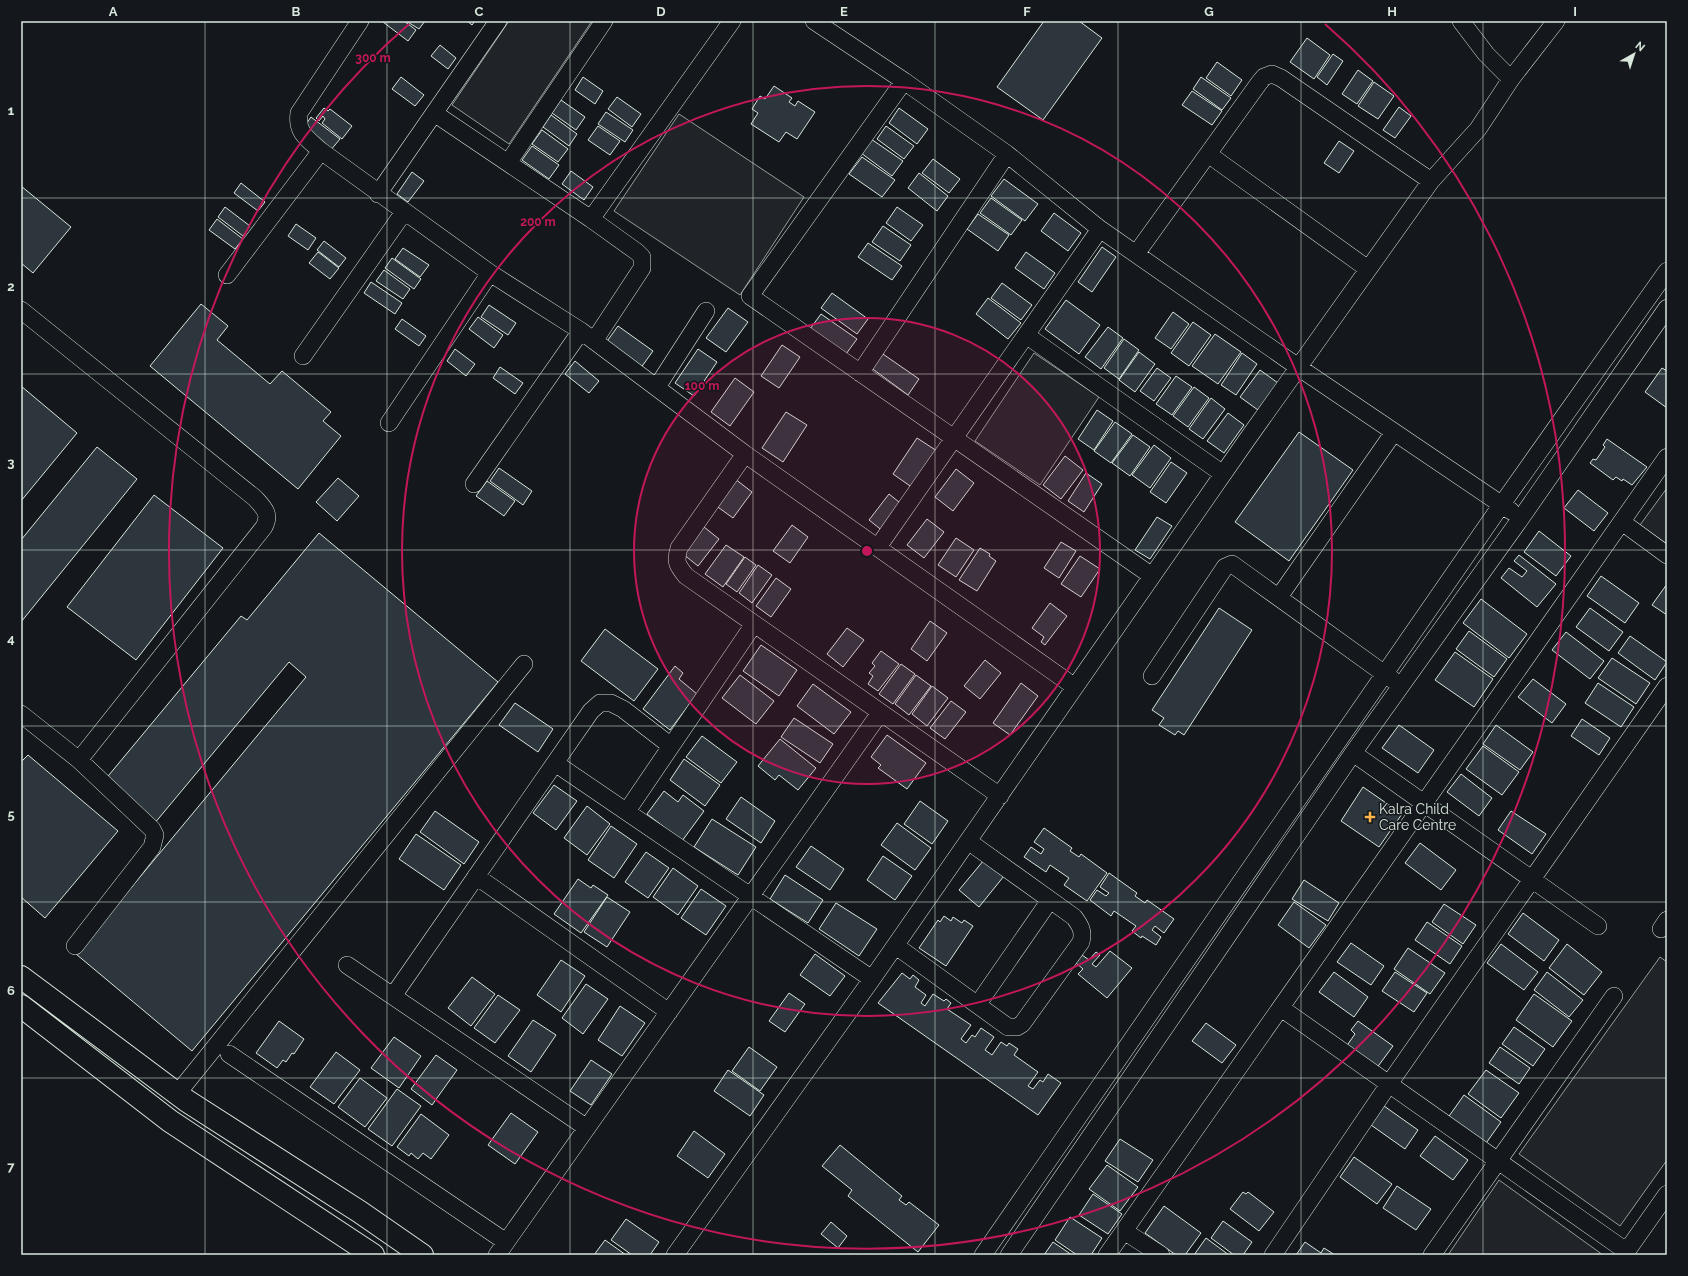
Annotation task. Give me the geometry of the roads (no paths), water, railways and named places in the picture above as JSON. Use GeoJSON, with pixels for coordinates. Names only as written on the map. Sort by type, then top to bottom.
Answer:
{"type":"FeatureCollection","features":[{"type":"Feature","properties":{"kind":"main road"},"geometry":{"type":"LineString","coordinates":[[21,977],[177,1094],[360,1212],[422,1255]]}},
{"type":"Feature","properties":{"kind":"main road"},"geometry":{"type":"LineString","coordinates":[[21,1006],[170,1121],[373,1255]]}},
{"type":"Feature","properties":{"kind":"street"},"geometry":{"type":"LineString","coordinates":[[360,21],[299,113],[298,127],[301,132],[321,151],[378,194],[490,273],[581,331],[745,454],[1075,687]]}},
{"type":"Feature","properties":{"kind":"street"},"geometry":{"type":"LineString","coordinates":[[378,194],[498,21]]}},
{"type":"Feature","properties":{"kind":"street"},"geometry":{"type":"LineString","coordinates":[[508,163],[604,21]]}},
{"type":"Feature","properties":{"kind":"street"},"geometry":{"type":"LineString","coordinates":[[591,219],[732,21]]}},
{"type":"Feature","properties":{"kind":"street"},"geometry":{"type":"LineString","coordinates":[[814,21],[904,81],[1007,154],[1100,229],[1298,367],[1521,518]]}},
{"type":"Feature","properties":{"kind":"street"},"geometry":{"type":"LineString","coordinates":[[1461,21],[1486,54],[1512,79]]}},
{"type":"Feature","properties":{"kind":"street"},"geometry":{"type":"LineString","coordinates":[[675,1255],[896,946],[1298,367],[1431,181],[1478,129],[1512,79],[1556,21]]}},
{"type":"Feature","properties":{"kind":"street"},"geometry":{"type":"LineString","coordinates":[[1136,254],[1259,83],[1264,77],[1272,74],[1281,78],[1431,181]]}},
{"type":"Feature","properties":{"kind":"street"},"geometry":{"type":"LineString","coordinates":[[904,81],[750,296],[1152,576]]}},
{"type":"Feature","properties":{"kind":"street"},"geometry":{"type":"LineString","coordinates":[[434,113],[591,219],[642,257],[642,268],[594,341]]}},
{"type":"Feature","properties":{"kind":"street"},"geometry":{"type":"LineString","coordinates":[[227,275],[321,151]]}},
{"type":"Feature","properties":{"kind":"street"},"geometry":{"type":"LineString","coordinates":[[860,373],[1007,154]]}},
{"type":"Feature","properties":{"kind":"street"},"geometry":{"type":"LineString","coordinates":[[1208,154],[1368,269]]}},
{"type":"Feature","properties":{"kind":"street"},"geometry":{"type":"LineString","coordinates":[[303,356],[404,212]]}},
{"type":"Feature","properties":{"kind":"street"},"geometry":{"type":"LineString","coordinates":[[878,547],[1100,229]]}},
{"type":"Feature","properties":{"kind":"street"},"geometry":{"type":"LineString","coordinates":[[983,1255],[1502,504],[1667,271]]}},
{"type":"Feature","properties":{"kind":"street"},"geometry":{"type":"LineString","coordinates":[[389,423],[490,273]]}},
{"type":"Feature","properties":{"kind":"street"},"geometry":{"type":"LineString","coordinates":[[1009,1255],[1353,753],[1521,518],[1667,308]]}},
{"type":"Feature","properties":{"kind":"street"},"geometry":{"type":"LineString","coordinates":[[21,310],[255,498],[266,509],[268,520],[264,527],[78,760]]}},
{"type":"Feature","properties":{"kind":"street"},"geometry":{"type":"LineString","coordinates":[[657,387],[706,311]]}},
{"type":"Feature","properties":{"kind":"street"},"geometry":{"type":"LineString","coordinates":[[474,484],[581,331]]}},
{"type":"Feature","properties":{"kind":"street"},"geometry":{"type":"LineString","coordinates":[[1026,335],[1223,474]]}},
{"type":"Feature","properties":{"kind":"street"},"geometry":{"type":"LineString","coordinates":[[1279,597],[1394,432]]}},
{"type":"Feature","properties":{"kind":"street"},"geometry":{"type":"LineString","coordinates":[[745,454],[679,548],[676,559],[679,568],[686,576],[1000,796]]}},
{"type":"Feature","properties":{"kind":"street"},"geometry":{"type":"LineString","coordinates":[[1107,1255],[1667,457]]}},
{"type":"Feature","properties":{"kind":"street"},"geometry":{"type":"LineString","coordinates":[[1622,522],[1667,555]]}},
{"type":"Feature","properties":{"kind":"street"},"geometry":{"type":"LineString","coordinates":[[1152,676],[1228,565],[1232,564],[1237,566],[1401,686]]}},
{"type":"Feature","properties":{"kind":"street"},"geometry":{"type":"LineString","coordinates":[[626,812],[754,624]]}},
{"type":"Feature","properties":{"kind":"street"},"geometry":{"type":"LineString","coordinates":[[177,1094],[524,664]]}},
{"type":"Feature","properties":{"kind":"street"},"geometry":{"type":"LineString","coordinates":[[1273,1255],[1388,1084],[1667,686]]}},
{"type":"Feature","properties":{"kind":"street"},"geometry":{"type":"LineString","coordinates":[[393,996],[591,711],[600,703],[611,703],[623,709],[671,746]]}},
{"type":"Feature","properties":{"kind":"street"},"geometry":{"type":"LineString","coordinates":[[229,1054],[502,1249],[880,713]]}},
{"type":"Feature","properties":{"kind":"street"},"geometry":{"type":"LineString","coordinates":[[21,714],[78,760],[152,829],[155,835],[152,847],[75,946]]}},
{"type":"Feature","properties":{"kind":"street"},"geometry":{"type":"LineString","coordinates":[[1353,753],[1598,926]]}},
{"type":"Feature","properties":{"kind":"street"},"geometry":{"type":"LineString","coordinates":[[555,763],[872,978]]}},
{"type":"Feature","properties":{"kind":"street"},"geometry":{"type":"LineString","coordinates":[[896,946],[1008,1027],[1017,1027],[1022,1024],[1081,942],[1083,934],[1080,924],[1074,917],[968,841]]}},
{"type":"Feature","properties":{"kind":"street"},"geometry":{"type":"LineString","coordinates":[[476,876],[669,1012]]}},
{"type":"Feature","properties":{"kind":"street"},"geometry":{"type":"LineString","coordinates":[[978,1004],[1050,900]]}},
{"type":"Feature","properties":{"kind":"street"},"geometry":{"type":"LineString","coordinates":[[347,965],[587,1128]]}},
{"type":"Feature","properties":{"kind":"street"},"geometry":{"type":"LineString","coordinates":[[1432,1255],[1614,996]]}},
{"type":"Feature","properties":{"kind":"street"},"geometry":{"type":"LineString","coordinates":[[1281,1008],[1625,1253],[1667,1194]]}},
{"type":"Feature","properties":{"kind":"street"},"geometry":{"type":"LineString","coordinates":[[1124,1231],[1161,1255]]}},
{"type":"Feature","properties":{"kind":"place","name":"Kalra Child Care Centre"},"geometry":{"type":"Point","coordinates":[1370,817]}}]}
